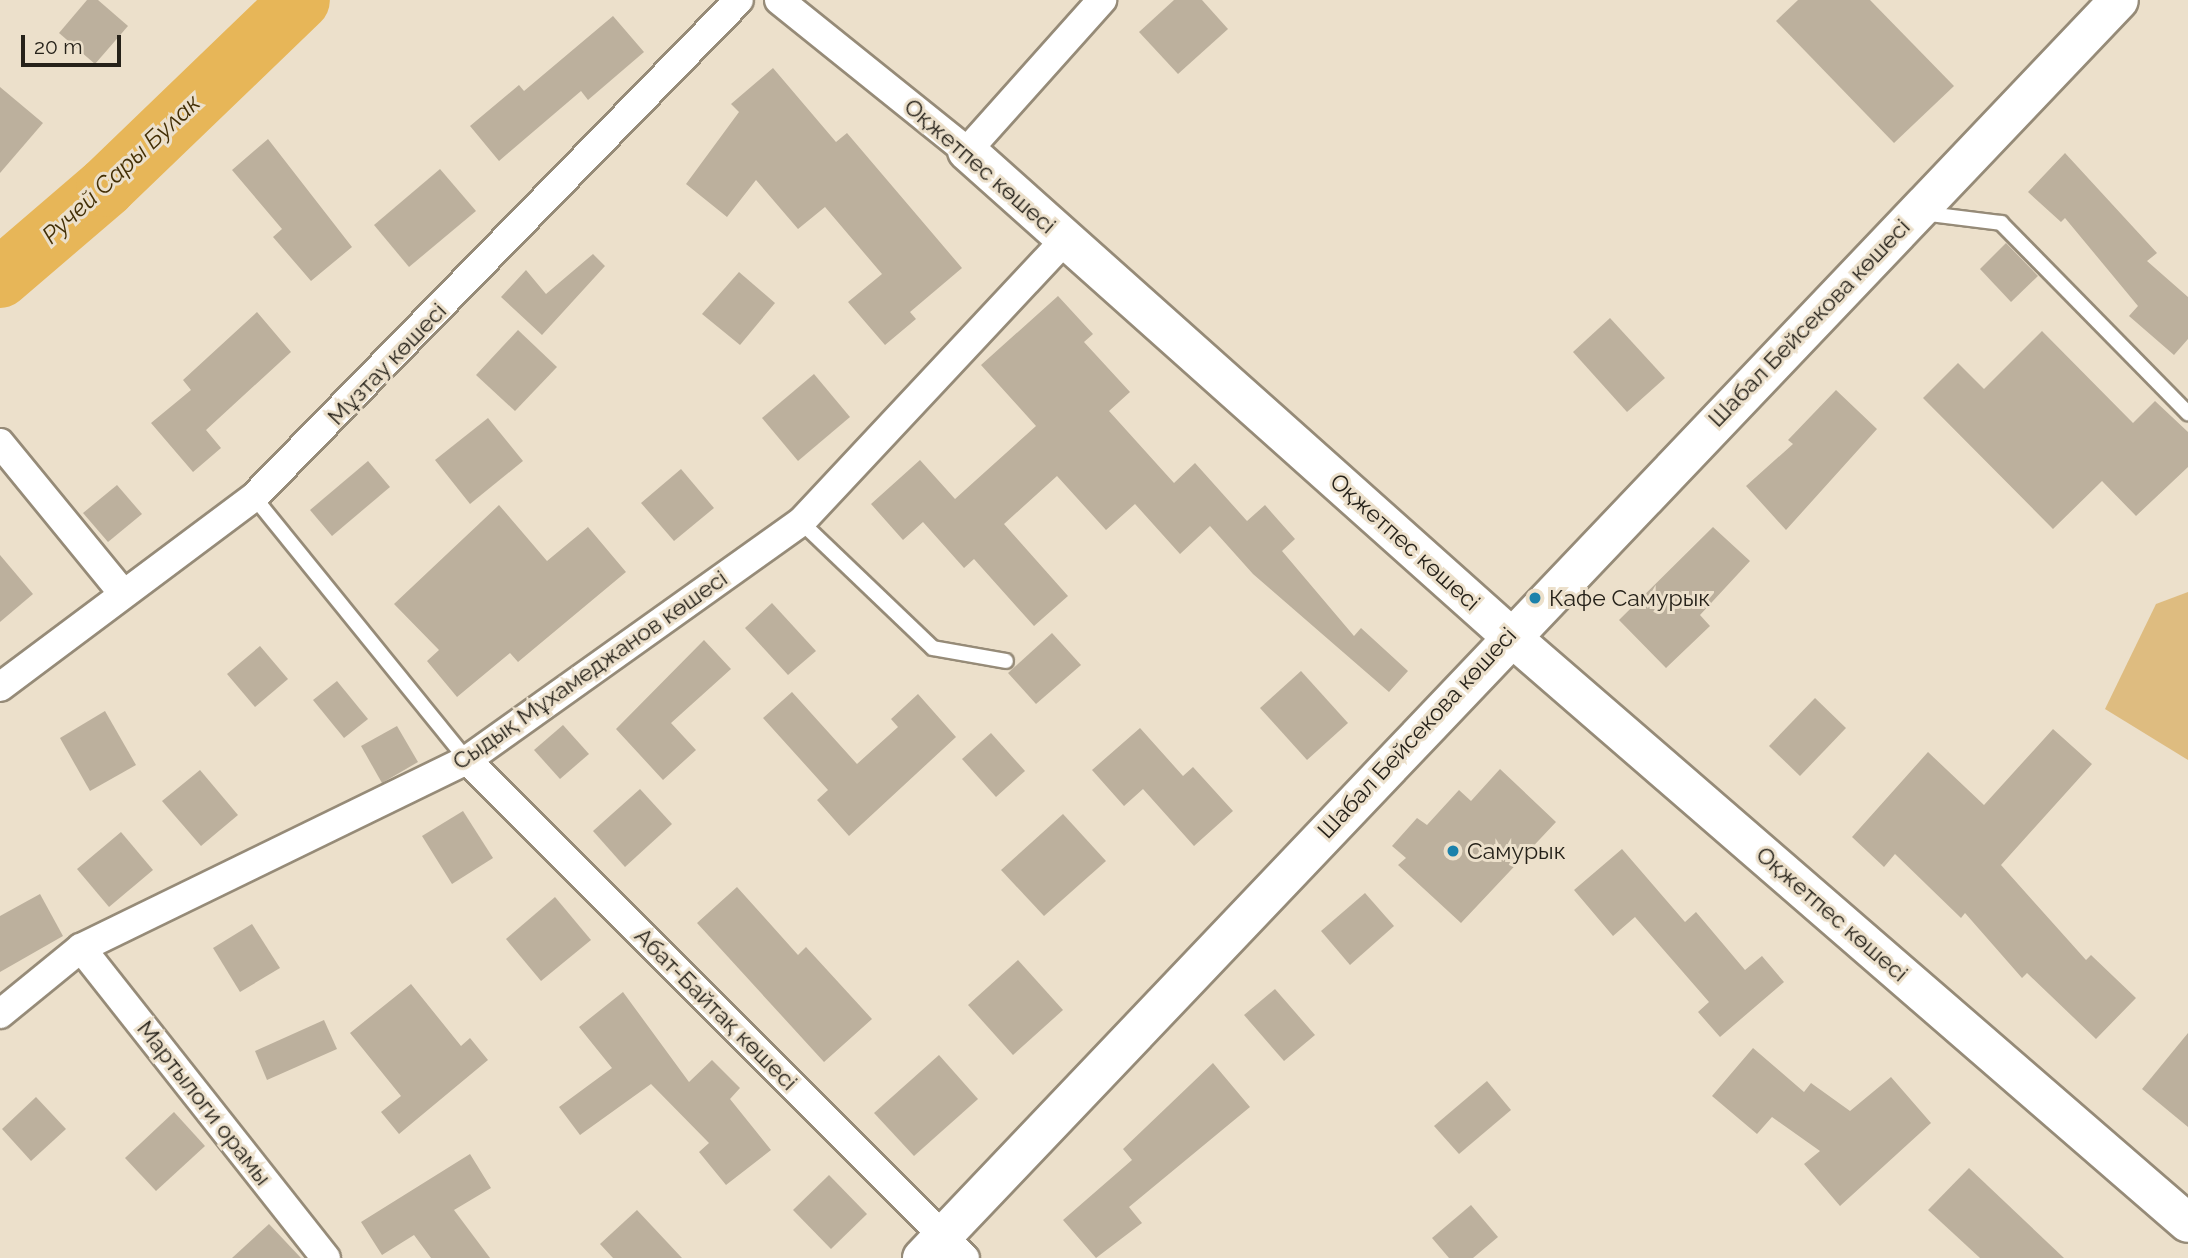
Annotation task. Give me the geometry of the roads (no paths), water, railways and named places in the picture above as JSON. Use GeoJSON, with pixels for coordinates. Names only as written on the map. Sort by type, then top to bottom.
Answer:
{"type":"FeatureCollection","features":[{"type":"Feature","properties":{"kind":"main road","name":"Шабал Бейсекова көшесі"},"geometry":{"type":"LineString","coordinates":[[943,1251],[1509,635],[2119,0]]}},
{"type":"Feature","properties":{"kind":"main road","name":"Оқжетпес көшесі"},"geometry":{"type":"LineString","coordinates":[[967,150],[1509,635],[2188,1223]]}},
{"type":"Feature","properties":{"kind":"street","name":"Мұзтау көшесі"},"geometry":{"type":"LineString","coordinates":[[0,687],[122,592],[254,496],[739,0]]}},
{"type":"Feature","properties":{"kind":"street","name":"Оқжетпес көшесі"},"geometry":{"type":"LineString","coordinates":[[779,0],[967,150]]}},
{"type":"Feature","properties":{"kind":"street"},"geometry":{"type":"LineString","coordinates":[[967,150],[1102,0]]}},
{"type":"Feature","properties":{"kind":"street","name":"Сыдық Мұхамеджанов көшесі"},"geometry":{"type":"LineString","coordinates":[[0,1014],[81,948],[467,760],[801,522],[1065,240]]}},
{"type":"Feature","properties":{"kind":"street"},"geometry":{"type":"LineString","coordinates":[[0,443],[122,592]]}},
{"type":"Feature","properties":{"kind":"street","name":"Абат-Байтақ көшесі"},"geometry":{"type":"LineString","coordinates":[[467,760],[943,1251]]}},
{"type":"Feature","properties":{"kind":"street","name":"Мартылоги орамы"},"geometry":{"type":"LineString","coordinates":[[81,948],[326,1258]]}},
{"type":"Feature","properties":{"kind":"lane"},"geometry":{"type":"LineString","coordinates":[[1916,211],[2001,223],[2188,413]]}},
{"type":"Feature","properties":{"kind":"lane"},"geometry":{"type":"LineString","coordinates":[[254,496],[467,760]]}},
{"type":"Feature","properties":{"kind":"lane"},"geometry":{"type":"LineString","coordinates":[[801,522],[933,648],[1006,661]]}},
{"type":"Feature","properties":{"kind":"waterway","name":"Ручей Сары Булак"},"geometry":{"type":"LineString","coordinates":[[0,278],[106,187],[300,0]]}},
{"type":"Feature","properties":{"kind":"place","name":"Кафе Самурык"},"geometry":{"type":"Point","coordinates":[1535,598]}},
{"type":"Feature","properties":{"kind":"place","name":"Самурык"},"geometry":{"type":"Point","coordinates":[1453,851]}}]}
